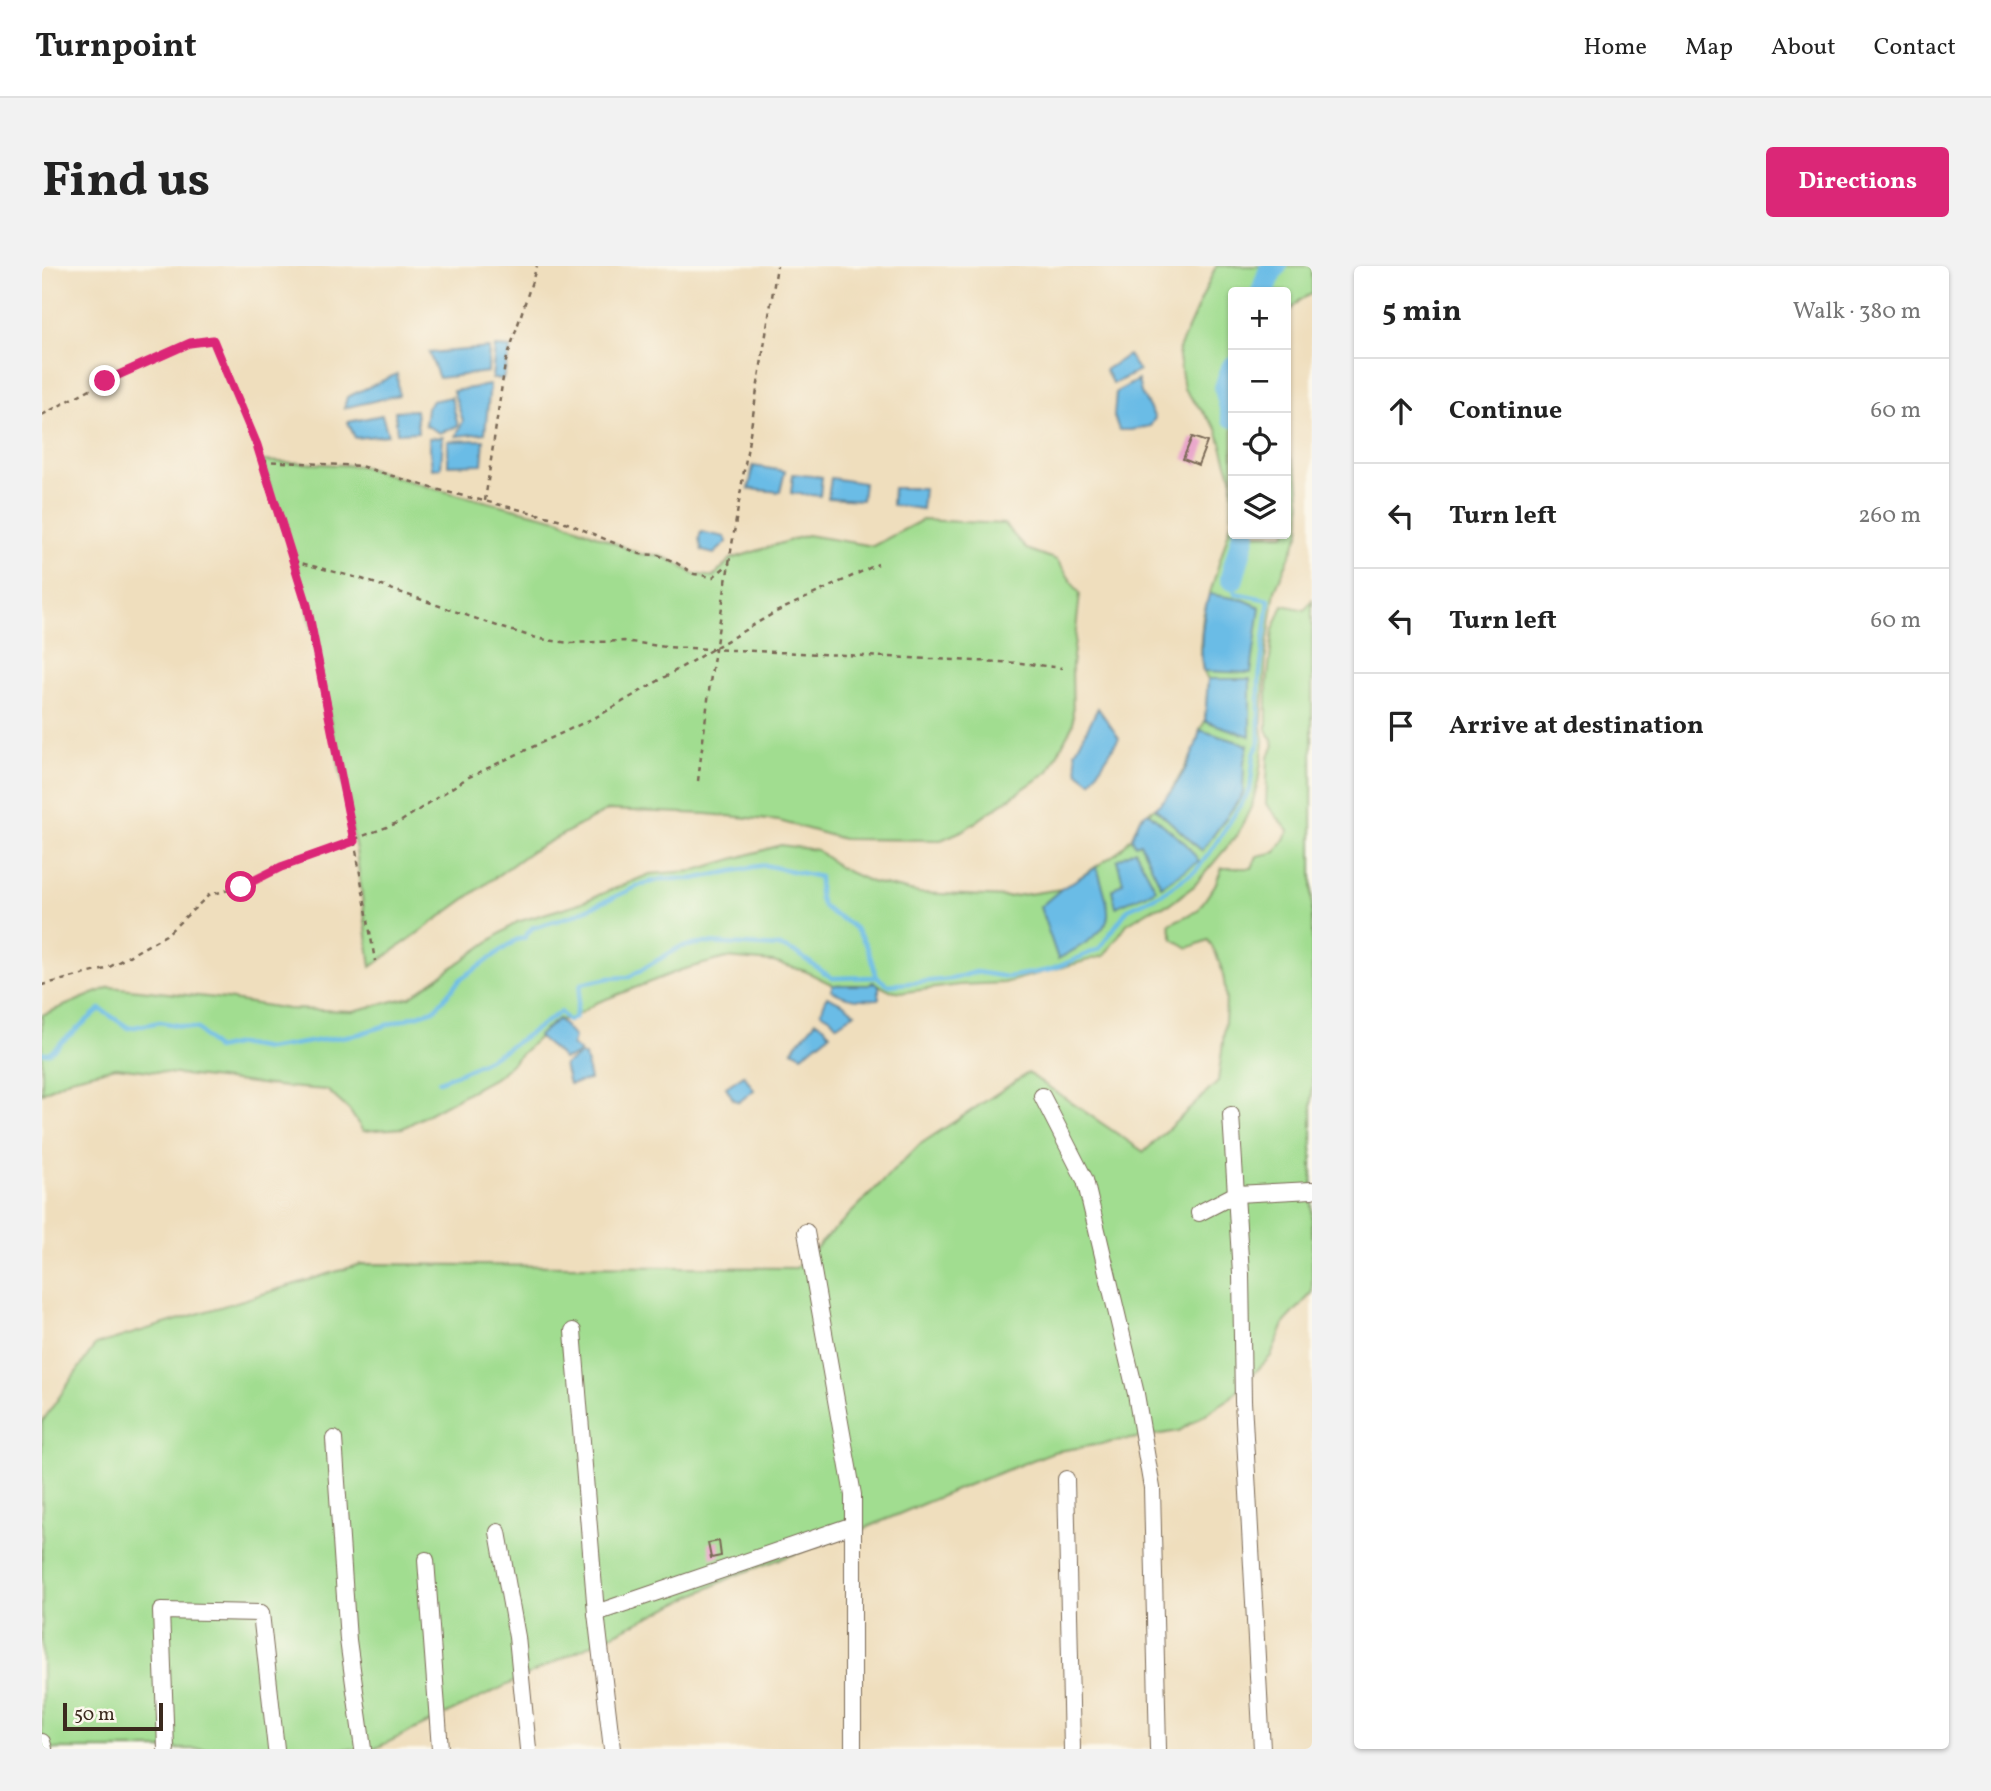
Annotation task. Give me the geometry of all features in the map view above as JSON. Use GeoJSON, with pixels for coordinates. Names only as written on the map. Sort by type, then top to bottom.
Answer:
{"type":"FeatureCollection","features":[{"type":"Feature","properties":{"kind":"street"},"geometry":{"type":"LineString","coordinates":[[1042,1096],[1085,1180],[1138,1407],[1152,1488],[1158,1749]]}},
{"type":"Feature","properties":{"kind":"street"},"geometry":{"type":"LineString","coordinates":[[1231,1115],[1241,1274],[1243,1401],[1262,1749]]}},
{"type":"Feature","properties":{"kind":"street"},"geometry":{"type":"LineString","coordinates":[[1199,1213],[1236,1194],[1312,1190]]}},
{"type":"Feature","properties":{"kind":"street"},"geometry":{"type":"LineString","coordinates":[[806,1232],[853,1495],[853,1749]]}},
{"type":"Feature","properties":{"kind":"street"},"geometry":{"type":"LineString","coordinates":[[573,1331],[596,1613],[612,1749]]}},
{"type":"Feature","properties":{"kind":"street"},"geometry":{"type":"LineString","coordinates":[[334,1439],[348,1640],[363,1749]]}},
{"type":"Feature","properties":{"kind":"street"},"geometry":{"type":"LineString","coordinates":[[1066,1479],[1073,1749]]}},
{"type":"Feature","properties":{"kind":"street"},"geometry":{"type":"LineString","coordinates":[[596,1613],[853,1525]]}},
{"type":"Feature","properties":{"kind":"street"},"geometry":{"type":"LineString","coordinates":[[498,1532],[517,1637],[528,1749]]}},
{"type":"Feature","properties":{"kind":"street"},"geometry":{"type":"LineString","coordinates":[[426,1560],[440,1749]]}},
{"type":"Feature","properties":{"kind":"street"},"geometry":{"type":"LineString","coordinates":[[166,1749],[161,1611],[261,1613],[276,1749]]}},
{"type":"Feature","properties":{"kind":"street"},"geometry":{"type":"LineString","coordinates":[[42,1742],[44,1749]]}},
{"type":"Feature","properties":{"kind":"path"},"geometry":{"type":"LineString","coordinates":[[485,502],[505,365],[537,266]]}},
{"type":"Feature","properties":{"kind":"path"},"geometry":{"type":"LineString","coordinates":[[698,780],[715,649],[777,266]]}},
{"type":"Feature","properties":{"kind":"path"},"geometry":{"type":"LineString","coordinates":[[42,415],[105,381],[190,343],[213,340],[262,461],[307,605],[375,961]]}},
{"type":"Feature","properties":{"kind":"path"},"geometry":{"type":"LineString","coordinates":[[262,461],[360,466],[485,502],[558,519],[640,554],[657,555],[675,562],[694,574],[713,577],[730,563]]}},
{"type":"Feature","properties":{"kind":"path"},"geometry":{"type":"LineString","coordinates":[[293,561],[362,579],[540,639],[569,643],[624,641],[666,647],[1021,663],[1062,668]]}},
{"type":"Feature","properties":{"kind":"path"},"geometry":{"type":"LineString","coordinates":[[42,985],[106,969],[166,935],[209,895],[241,887],[281,867],[400,822],[467,778],[600,715],[775,613],[878,564]]}},
{"type":"Feature","properties":{"kind":"green space"},"geometry":{"type":"Polygon","coordinates":[[[1216,266],[1312,266],[1312,294],[1301,299],[1291,309],[1291,287],[1228,287],[1228,466],[1217,429],[1184,389],[1178,351],[1216,266]]]}},
{"type":"Feature","properties":{"kind":"green space"},"geometry":{"type":"Polygon","coordinates":[[[1291,459],[1298,476],[1300,533],[1275,590],[1266,653],[1262,724],[1264,743],[1252,805],[1238,834],[1194,886],[1170,904],[1150,910],[1127,924],[1104,956],[1004,983],[905,992],[888,990],[873,982],[870,985],[833,985],[805,971],[773,962],[726,958],[681,970],[596,1003],[568,1021],[558,1019],[498,1076],[403,1128],[363,1131],[349,1110],[327,1090],[116,1067],[71,1078],[42,1093],[42,1015],[110,987],[226,999],[288,1009],[353,1011],[410,997],[517,922],[577,904],[650,874],[692,871],[781,845],[817,850],[840,868],[871,882],[919,893],[1008,897],[1061,889],[1118,852],[1132,837],[1140,818],[1165,801],[1196,749],[1205,721],[1208,679],[1203,671],[1200,650],[1203,616],[1228,533],[1228,539],[1291,539],[1291,459]]]}},
{"type":"Feature","properties":{"kind":"green space"},"geometry":{"type":"Polygon","coordinates":[[[262,461],[360,466],[435,489],[558,519],[640,554],[658,555],[694,574],[713,577],[731,559],[807,535],[873,546],[922,520],[1004,524],[1026,549],[1057,560],[1080,594],[1072,666],[1073,724],[1049,771],[964,830],[941,840],[843,839],[779,821],[707,814],[608,810],[530,852],[371,967],[356,850],[307,605],[262,461]]]}},
{"type":"Feature","properties":{"kind":"green space"},"geometry":{"type":"Polygon","coordinates":[[[1312,600],[1312,1293],[1285,1322],[1271,1356],[1229,1399],[1179,1431],[1053,1452],[859,1531],[736,1575],[374,1749],[42,1749],[42,1422],[95,1345],[361,1264],[796,1268],[919,1145],[1028,1073],[1144,1152],[1218,1082],[1226,1009],[1223,973],[1208,940],[1188,948],[1173,939],[1169,924],[1197,911],[1215,885],[1222,868],[1252,868],[1257,856],[1276,852],[1289,831],[1266,804],[1268,758],[1274,745],[1267,729],[1267,687],[1273,630],[1283,605],[1305,610],[1312,600]]]}},
{"type":"Feature","properties":{"kind":"water"},"geometry":{"type":"Polygon","coordinates":[[[495,347],[511,348],[503,379],[492,379],[495,347]]]}},
{"type":"Feature","properties":{"kind":"water"},"geometry":{"type":"Polygon","coordinates":[[[489,348],[488,372],[439,378],[429,353],[489,348]]]}},
{"type":"Feature","properties":{"kind":"water"},"geometry":{"type":"Polygon","coordinates":[[[1128,355],[1139,371],[1113,384],[1105,370],[1128,355]]]}},
{"type":"Feature","properties":{"kind":"water"},"geometry":{"type":"Polygon","coordinates":[[[397,374],[399,395],[344,408],[347,397],[397,374]]]}},
{"type":"Feature","properties":{"kind":"water"},"geometry":{"type":"Polygon","coordinates":[[[1138,380],[1141,393],[1155,418],[1150,426],[1119,430],[1114,416],[1116,392],[1138,380]]]}},
{"type":"Feature","properties":{"kind":"water"},"geometry":{"type":"Polygon","coordinates":[[[490,385],[485,433],[456,436],[463,421],[453,391],[490,385]]]}},
{"type":"Feature","properties":{"kind":"water"},"geometry":{"type":"Polygon","coordinates":[[[451,397],[458,426],[440,433],[425,425],[427,408],[432,401],[451,397]]]}},
{"type":"Feature","properties":{"kind":"water"},"geometry":{"type":"Polygon","coordinates":[[[416,410],[418,432],[397,433],[395,411],[416,410]]]}},
{"type":"Feature","properties":{"kind":"water"},"geometry":{"type":"Polygon","coordinates":[[[382,415],[388,435],[355,438],[348,422],[382,415]]]}},
{"type":"Feature","properties":{"kind":"water"},"geometry":{"type":"Polygon","coordinates":[[[443,437],[441,468],[432,469],[429,438],[443,437]]]}},
{"type":"Feature","properties":{"kind":"water"},"geometry":{"type":"Polygon","coordinates":[[[484,440],[482,464],[448,465],[448,441],[484,440]]]}},
{"type":"Feature","properties":{"kind":"water"},"geometry":{"type":"Polygon","coordinates":[[[753,466],[785,471],[780,492],[749,489],[753,466]]]}},
{"type":"Feature","properties":{"kind":"water"},"geometry":{"type":"Polygon","coordinates":[[[793,474],[822,477],[820,496],[791,493],[793,474]]]}},
{"type":"Feature","properties":{"kind":"water"},"geometry":{"type":"Polygon","coordinates":[[[831,478],[864,483],[862,500],[828,498],[831,478]]]}},
{"type":"Feature","properties":{"kind":"water"},"geometry":{"type":"Polygon","coordinates":[[[893,488],[924,488],[922,509],[892,505],[893,488]]]}},
{"type":"Feature","properties":{"kind":"water"},"geometry":{"type":"Polygon","coordinates":[[[701,532],[725,537],[727,542],[714,554],[702,551],[699,539],[701,532]]]}},
{"type":"Feature","properties":{"kind":"water"},"geometry":{"type":"Polygon","coordinates":[[[1209,594],[1244,600],[1260,607],[1251,673],[1203,671],[1202,632],[1209,594]]]}},
{"type":"Feature","properties":{"kind":"water"},"geometry":{"type":"Polygon","coordinates":[[[1208,679],[1250,679],[1250,736],[1205,721],[1208,679]]]}},
{"type":"Feature","properties":{"kind":"water"},"geometry":{"type":"Polygon","coordinates":[[[1098,708],[1119,738],[1091,782],[1078,772],[1075,752],[1098,708]]]}},
{"type":"Feature","properties":{"kind":"water"},"geometry":{"type":"Polygon","coordinates":[[[1200,730],[1248,745],[1244,762],[1243,794],[1202,851],[1155,808],[1170,793],[1183,773],[1194,751],[1200,730]]]}},
{"type":"Feature","properties":{"kind":"water"},"geometry":{"type":"Polygon","coordinates":[[[1148,812],[1186,844],[1199,861],[1161,886],[1140,843],[1135,845],[1132,837],[1140,818],[1148,812]]]}},
{"type":"Feature","properties":{"kind":"water"},"geometry":{"type":"Polygon","coordinates":[[[1135,850],[1156,889],[1116,907],[1112,890],[1123,882],[1117,860],[1135,850]]]}},
{"type":"Feature","properties":{"kind":"water"},"geometry":{"type":"Polygon","coordinates":[[[1097,867],[1107,904],[1106,923],[1088,942],[1058,959],[1040,907],[1061,889],[1097,867]]]}},
{"type":"Feature","properties":{"kind":"water"},"geometry":{"type":"Polygon","coordinates":[[[873,982],[879,985],[879,999],[854,999],[831,990],[833,985],[869,985],[873,982]]]}},
{"type":"Feature","properties":{"kind":"water"},"geometry":{"type":"Polygon","coordinates":[[[827,996],[855,1013],[837,1025],[821,1012],[827,996]]]}},
{"type":"Feature","properties":{"kind":"water"},"geometry":{"type":"Polygon","coordinates":[[[558,1019],[574,1037],[572,1045],[580,1052],[575,1056],[563,1059],[538,1036],[558,1019]]]}},
{"type":"Feature","properties":{"kind":"water"},"geometry":{"type":"Polygon","coordinates":[[[816,1021],[830,1034],[802,1055],[792,1050],[816,1021]]]}},
{"type":"Feature","properties":{"kind":"water"},"geometry":{"type":"Polygon","coordinates":[[[580,1055],[585,1056],[590,1080],[569,1084],[564,1065],[580,1055]]]}},
{"type":"Feature","properties":{"kind":"water"},"geometry":{"type":"Polygon","coordinates":[[[744,1075],[754,1090],[739,1102],[733,1099],[726,1087],[744,1075]]]}},
{"type":"Feature","properties":{"kind":"building"},"geometry":{"type":"Polygon","coordinates":[[[1192,437],[1207,442],[1198,465],[1183,459],[1192,437]]]}},
{"type":"Feature","properties":{"kind":"building"},"geometry":{"type":"Polygon","coordinates":[[[719,1541],[721,1556],[711,1558],[708,1543],[719,1541]]]}},
{"type":"Feature","properties":{"kind":"waterway"},"geometry":{"type":"LineString","coordinates":[[1265,287],[1275,266]]}},
{"type":"Feature","properties":{"kind":"waterway"},"geometry":{"type":"LineString","coordinates":[[1228,382],[1228,396]]}},
{"type":"Feature","properties":{"kind":"waterway"},"geometry":{"type":"LineString","coordinates":[[1232,578],[1243,539]]}},
{"type":"Feature","properties":{"kind":"waterway"},"geometry":{"type":"LineString","coordinates":[[439,1081],[488,1059],[560,1012],[568,1021],[575,1017],[581,984],[629,977],[680,947],[706,943],[782,947],[798,954],[832,978],[877,977],[888,985],[952,979],[976,972],[1007,977],[1050,970],[1099,949],[1128,909],[1161,894],[1196,870],[1250,790],[1254,754],[1259,743],[1259,681],[1269,600],[1235,593],[1232,578]]}},
{"type":"Feature","properties":{"kind":"waterway"},"geometry":{"type":"LineString","coordinates":[[42,1053],[49,1053],[100,1009],[129,1028],[160,1022],[198,1029],[216,1049],[238,1044],[267,1049],[359,1034],[434,1010],[461,979],[516,940],[524,938],[532,928],[572,916],[643,884],[663,879],[693,879],[764,865],[820,877],[820,900],[824,907],[850,924],[861,936],[877,977]]}},
{"type":"Feature","properties":{"kind":"route"},"geometry":{"type":"LineString","coordinates":[[105,381],[190,343],[213,340],[257,445],[307,605],[354,841],[281,867],[241,887]]}}]}
